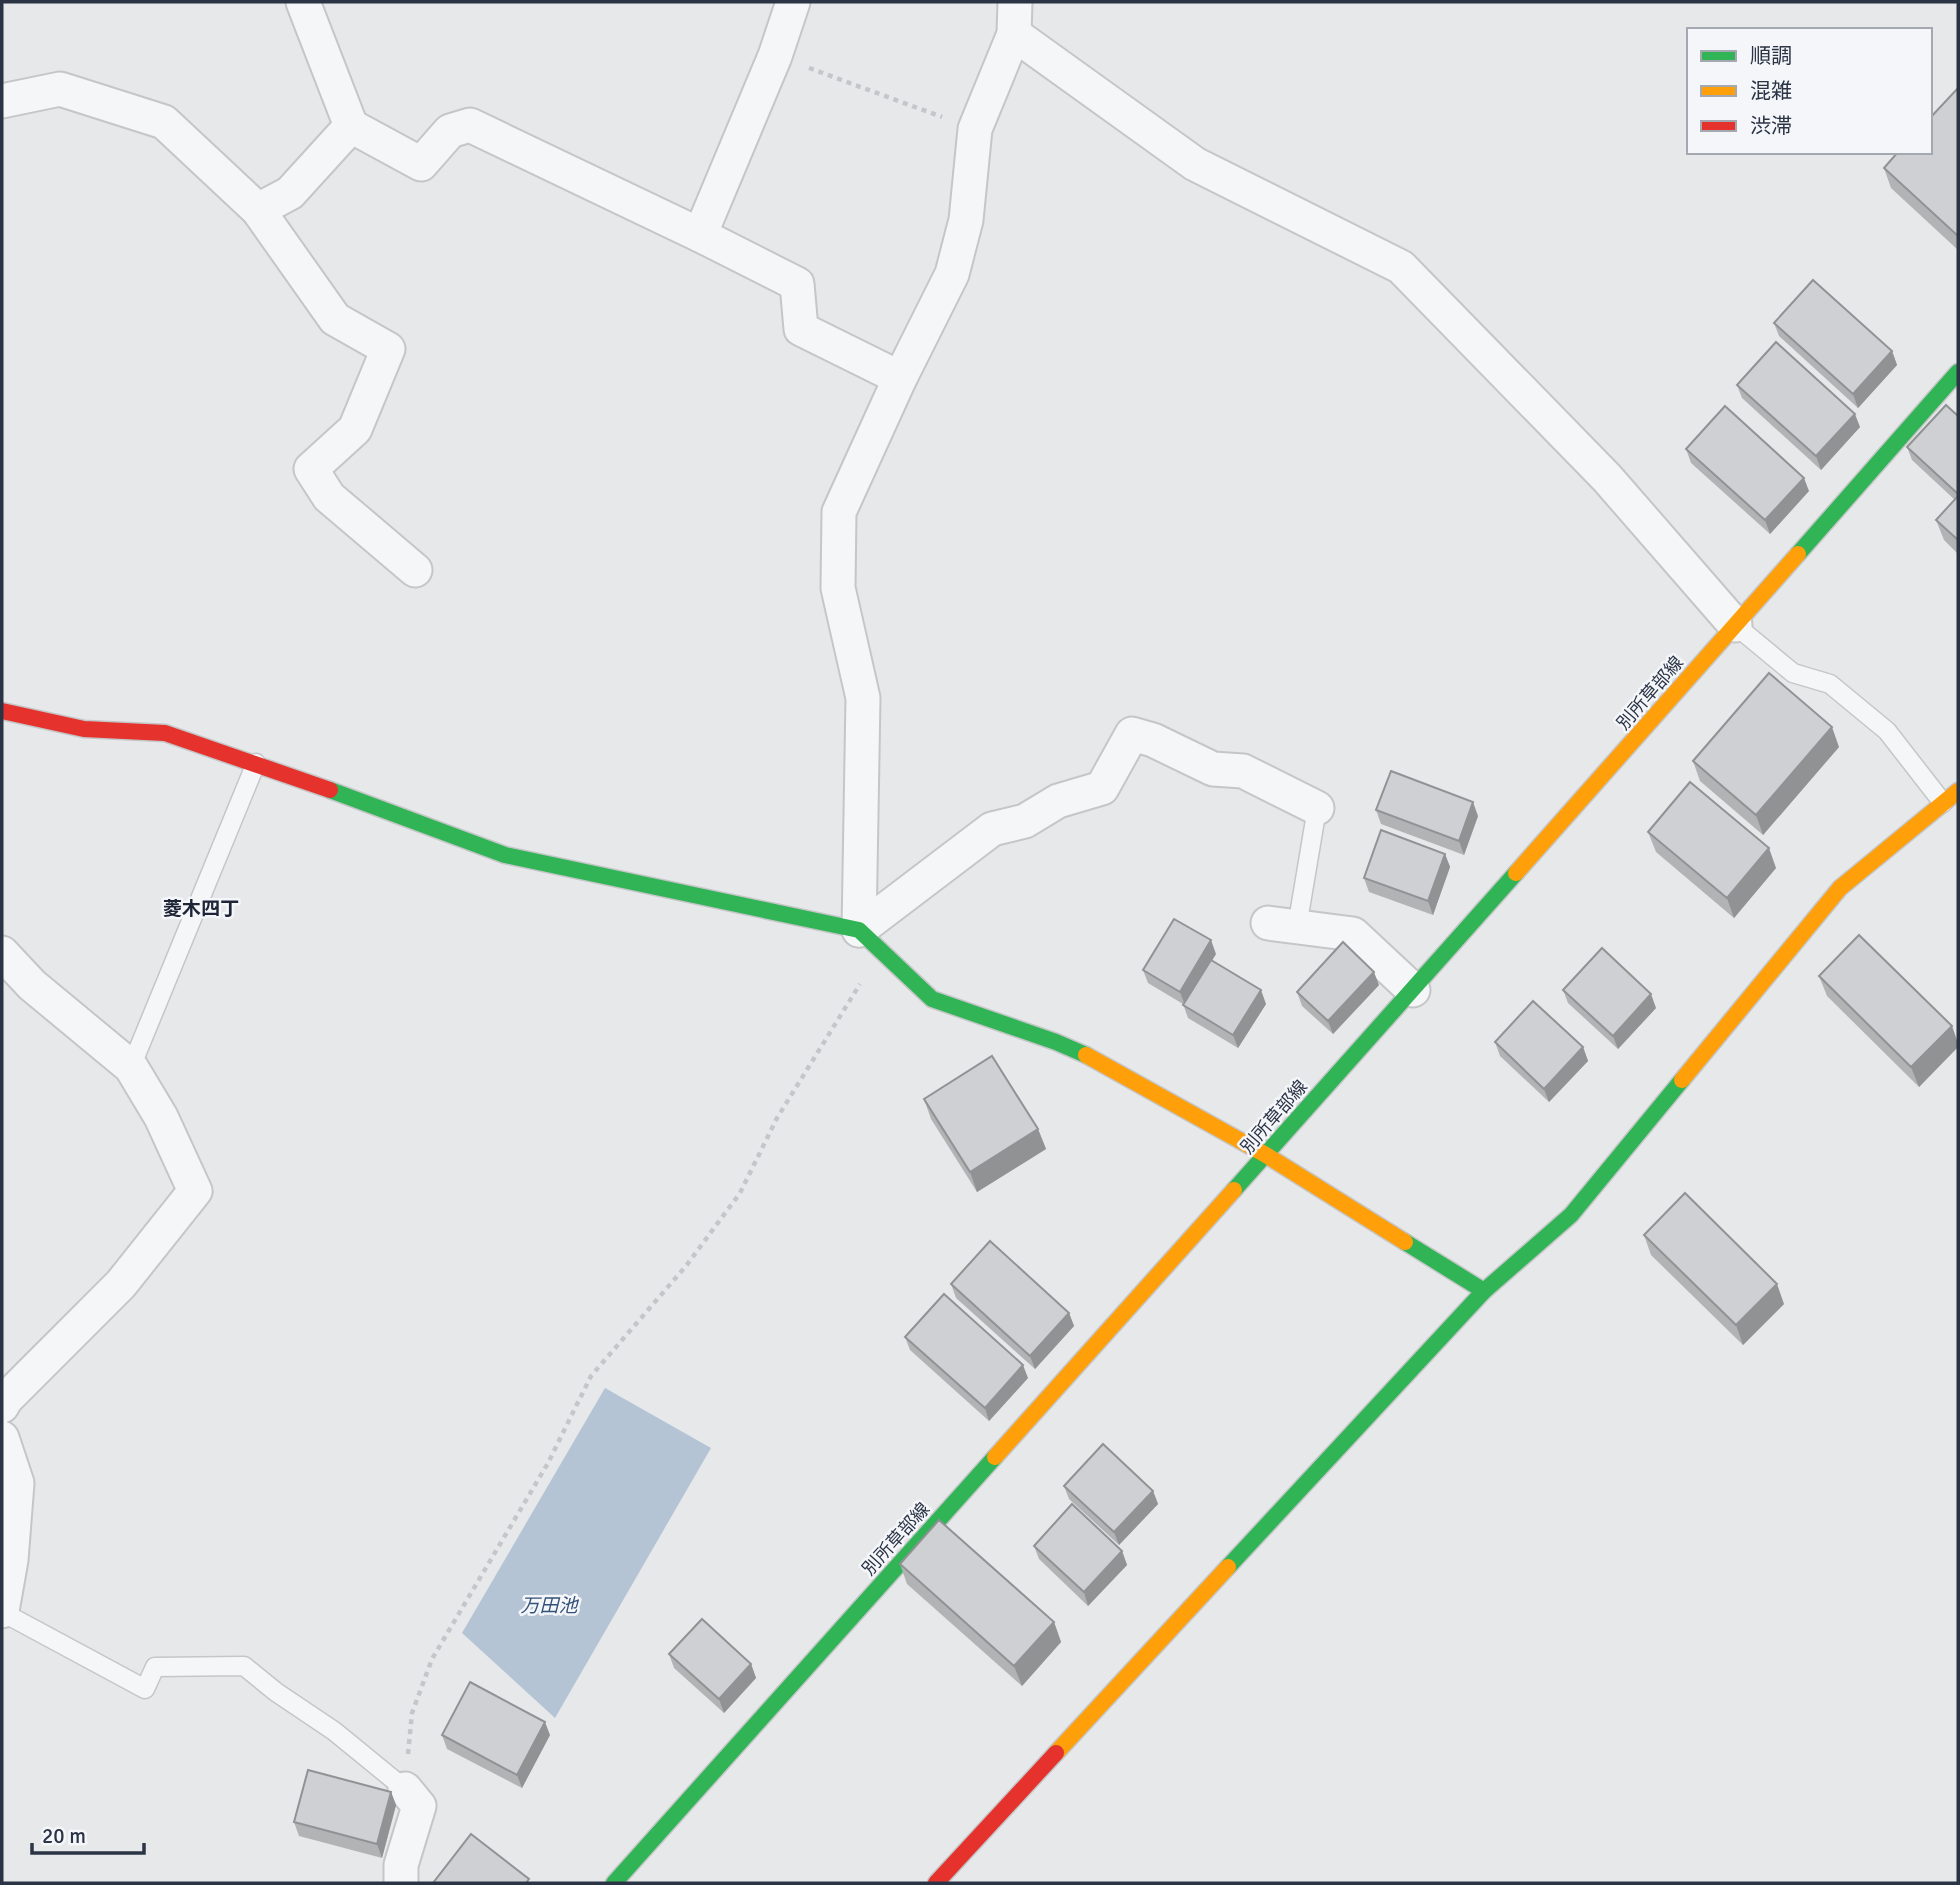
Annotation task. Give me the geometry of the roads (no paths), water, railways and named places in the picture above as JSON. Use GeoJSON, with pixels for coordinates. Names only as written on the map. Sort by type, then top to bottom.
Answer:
{"type":"FeatureCollection","features":[{"type":"Feature","properties":{"kind":"street"},"geometry":{"type":"LineString","coordinates":[[303,2],[351,126],[421,164],[450,131],[470,125],[797,284],[801,329],[900,378]]}},
{"type":"Feature","properties":{"kind":"street"},"geometry":{"type":"LineString","coordinates":[[700,235],[775,56],[793,2]]}},
{"type":"Feature","properties":{"kind":"street"},"geometry":{"type":"LineString","coordinates":[[870,940],[863,698],[838,588],[839,512],[900,378],[952,274],[966,220],[975,129],[1014,18],[1195,163],[1401,267],[1606,478],[1735,625]]}},
{"type":"Feature","properties":{"kind":"street"},"geometry":{"type":"LineString","coordinates":[[2,101],[60,89],[164,122],[258,211],[335,319],[388,349],[355,429],[311,469],[329,496],[415,570]]}},
{"type":"Feature","properties":{"kind":"street"},"geometry":{"type":"LineString","coordinates":[[258,211],[290,193],[351,126]]}},
{"type":"Feature","properties":{"kind":"street","name":"別所草部線"},"geometry":{"type":"LineString","coordinates":[[614,1883],[1413,990],[1958,372]]}},
{"type":"Feature","properties":{"kind":"street"},"geometry":{"type":"LineString","coordinates":[[2,711],[83,729],[165,733],[256,763],[505,855],[870,940],[932,999],[1056,1042],[1098,1060],[1266,1155],[1484,1292]]}},
{"type":"Feature","properties":{"kind":"street"},"geometry":{"type":"LineString","coordinates":[[870,940],[992,829],[1025,821],[1058,801],[1102,788],[1132,734],[1153,740],[1213,769],[1243,771],[1317,808]]}},
{"type":"Feature","properties":{"kind":"street"},"geometry":{"type":"LineString","coordinates":[[936,1883],[1484,1292],[1571,1215],[1840,888],[1958,791]]}},
{"type":"Feature","properties":{"kind":"street"},"geometry":{"type":"LineString","coordinates":[[1282,925],[1353,934],[1413,990]]}},
{"type":"Feature","properties":{"kind":"street"},"geometry":{"type":"LineString","coordinates":[[2,953],[32,985],[131,1067],[161,1117],[195,1191],[121,1284],[2,1406]]}},
{"type":"Feature","properties":{"kind":"street"},"geometry":{"type":"LineString","coordinates":[[2,1438],[17,1483],[11,1560],[2,1611]]}},
{"type":"Feature","properties":{"kind":"street"},"geometry":{"type":"LineString","coordinates":[[401,1883],[401,1865],[419,1806],[405,1790]]}},
{"type":"Feature","properties":{"kind":"lane"},"geometry":{"type":"LineString","coordinates":[[1735,625],[1793,673],[1829,684],[1887,731],[1943,803]]}},
{"type":"Feature","properties":{"kind":"lane"},"geometry":{"type":"LineString","coordinates":[[131,1067],[256,763]]}},
{"type":"Feature","properties":{"kind":"lane"},"geometry":{"type":"LineString","coordinates":[[1282,925],[1317,808]]}},
{"type":"Feature","properties":{"kind":"lane"},"geometry":{"type":"LineString","coordinates":[[2,1611],[145,1689],[155,1667],[244,1666],[276,1692],[334,1731],[405,1790]]}},
{"type":"Feature","properties":{"kind":"water","name":"万田池"},"geometry":{"type":"Polygon","coordinates":[[[605,1388],[711,1448],[555,1718],[462,1633],[605,1388]]]}},
{"type":"Feature","properties":{"kind":"district","name":"菱木四丁"},"geometry":{"type":"Point","coordinates":[201,909]}}]}
